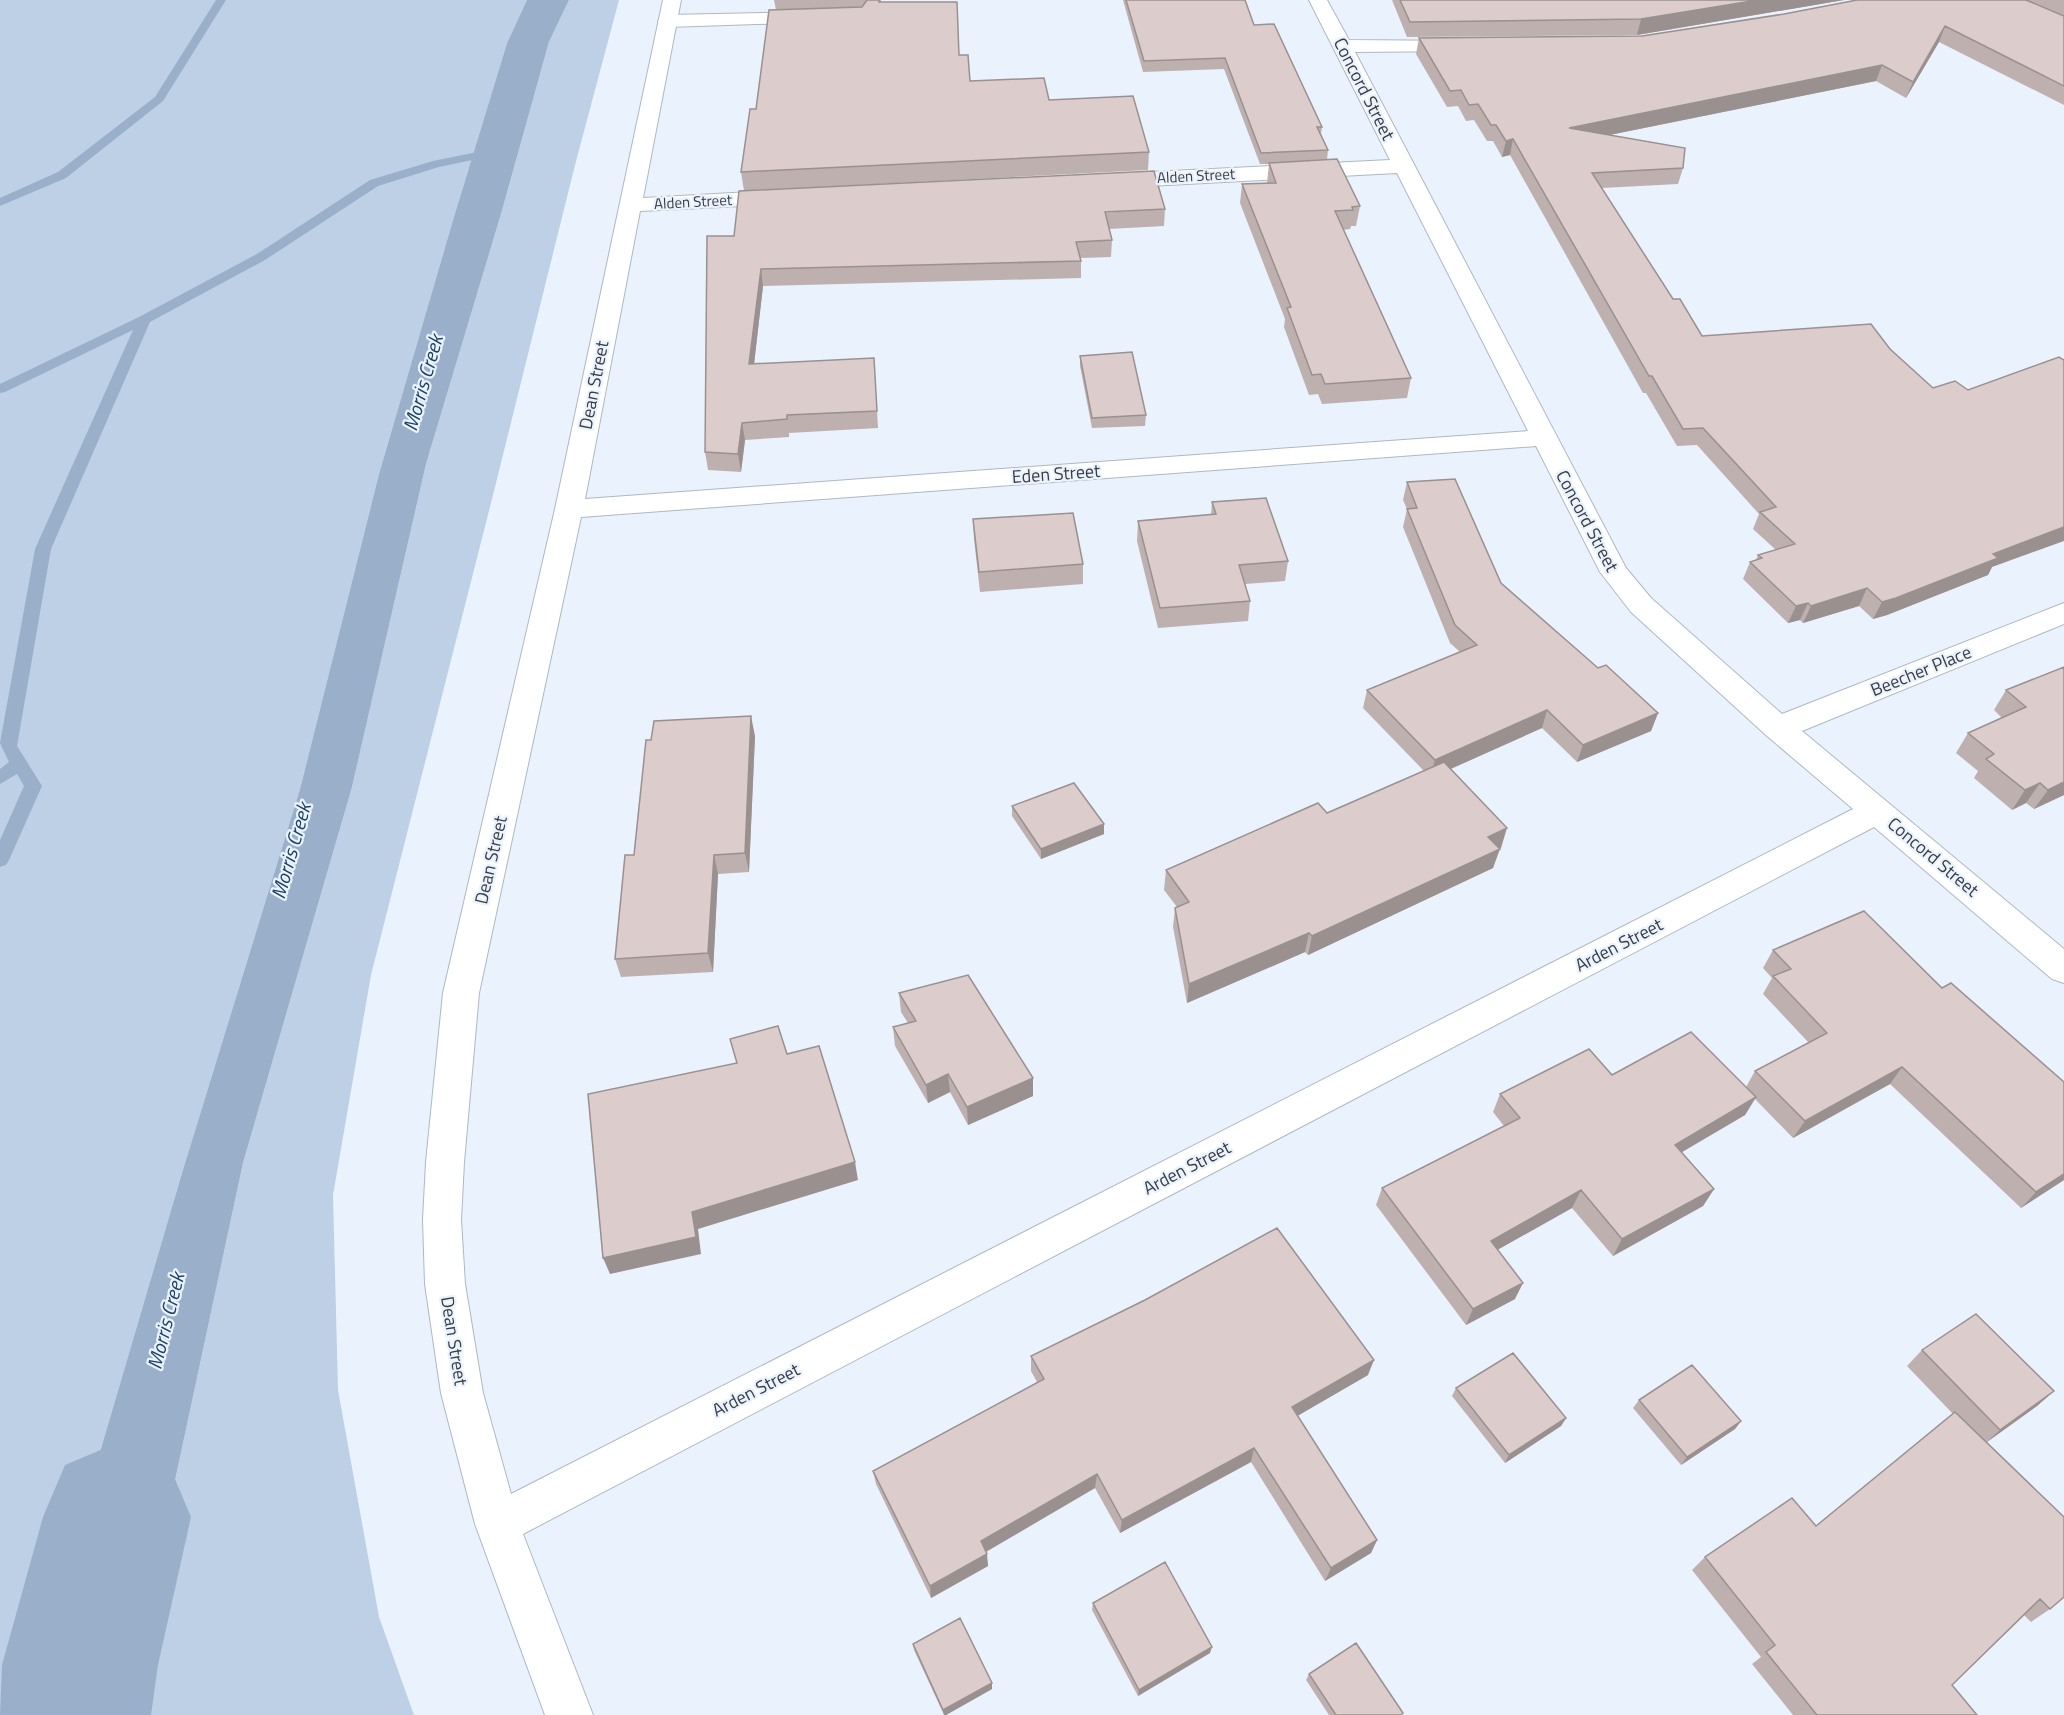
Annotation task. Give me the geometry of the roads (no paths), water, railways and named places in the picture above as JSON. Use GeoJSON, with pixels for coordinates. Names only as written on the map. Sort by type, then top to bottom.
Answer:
{"type":"FeatureCollection","features":[{"type":"Feature","properties":{"kind":"street","name":"Concord Street"},"geometry":{"type":"LineString","coordinates":[[1318,0],[1614,572],[1641,605],[1778,728],[2064,969]]}},
{"type":"Feature","properties":{"kind":"street"},"geometry":{"type":"LineString","coordinates":[[670,10],[832,18]]}},
{"type":"Feature","properties":{"kind":"street","name":"Dean Street"},"geometry":{"type":"LineString","coordinates":[[569,1715],[496,1524],[462,1393],[445,1284],[442,1220],[445,1162],[461,993],[569,509],[670,10]]}},
{"type":"Feature","properties":{"kind":"street"},"geometry":{"type":"LineString","coordinates":[[1343,46],[1480,45]]}},
{"type":"Feature","properties":{"kind":"street","name":"Alden Street"},"geometry":{"type":"LineString","coordinates":[[1093,182],[1403,166]]}},
{"type":"Feature","properties":{"kind":"street","name":"Alden Street"},"geometry":{"type":"LineString","coordinates":[[630,205],[808,196]]}},
{"type":"Feature","properties":{"kind":"street","name":"Eden Street"},"geometry":{"type":"LineString","coordinates":[[569,509],[1543,438]]}},
{"type":"Feature","properties":{"kind":"street","name":"Beecher Place"},"geometry":{"type":"LineString","coordinates":[[1778,728],[2064,613]]}},
{"type":"Feature","properties":{"kind":"street","name":"Arden Street"},"geometry":{"type":"LineString","coordinates":[[496,1524],[1878,811]]}},
{"type":"Feature","properties":{"kind":"water"},"geometry":{"type":"Polygon","coordinates":[[[527,0],[569,0],[549,42],[501,214],[426,464],[352,787],[243,1163],[146,1616],[80,1665],[50,1622],[182,1173],[300,789],[379,474],[453,220],[507,43],[527,0]]]}},
{"type":"Feature","properties":{"kind":"waterway"},"geometry":{"type":"LineString","coordinates":[[0,202],[62,175],[159,99],[221,0]]}},
{"type":"Feature","properties":{"kind":"waterway"},"geometry":{"type":"LineString","coordinates":[[144,320],[261,257],[374,183],[437,164],[492,153]]}},
{"type":"Feature","properties":{"kind":"waterway"},"geometry":{"type":"LineString","coordinates":[[0,389],[144,320]]}},
{"type":"Feature","properties":{"kind":"waterway"},"geometry":{"type":"LineString","coordinates":[[0,860],[33,786],[8,746],[43,549],[144,320]]}},
{"type":"Feature","properties":{"kind":"waterway"},"geometry":{"type":"LineString","coordinates":[[0,778],[19,764]]}},
{"type":"Feature","properties":{"kind":"waterway","name":"Morris Creek"},"geometry":{"type":"LineString","coordinates":[[72,1715],[80,1665],[117,1517]]}},
{"type":"Feature","properties":{"kind":"waterway"},"geometry":{"type":"LineString","coordinates":[[18,1715],[80,1665]]}}]}
